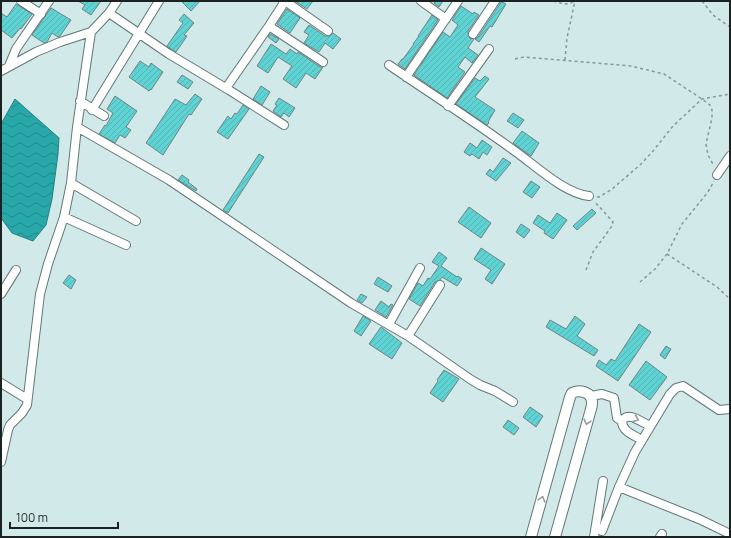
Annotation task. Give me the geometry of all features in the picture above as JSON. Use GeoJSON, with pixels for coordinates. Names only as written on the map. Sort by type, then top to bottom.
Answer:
{"type":"FeatureCollection","features":[{"type":"Feature","properties":{"kind":"street"},"geometry":{"type":"LineString","coordinates":[[21,1],[40,14]]}},
{"type":"Feature","properties":{"kind":"street"},"geometry":{"type":"LineString","coordinates":[[9,66],[16,49],[49,1]]}},
{"type":"Feature","properties":{"kind":"street"},"geometry":{"type":"LineString","coordinates":[[1,71],[36,52],[91,32],[109,13],[116,1]]}},
{"type":"Feature","properties":{"kind":"street"},"geometry":{"type":"LineString","coordinates":[[92,110],[159,1]]}},
{"type":"Feature","properties":{"kind":"street"},"geometry":{"type":"LineString","coordinates":[[226,88],[269,26],[284,1],[328,31]]}},
{"type":"Feature","properties":{"kind":"street"},"geometry":{"type":"LineString","coordinates":[[420,1],[446,19]]}},
{"type":"Feature","properties":{"kind":"street"},"geometry":{"type":"LineString","coordinates":[[406,77],[458,1]]}},
{"type":"Feature","properties":{"kind":"street"},"geometry":{"type":"LineString","coordinates":[[473,34],[495,1]]}},
{"type":"Feature","properties":{"kind":"street"},"geometry":{"type":"LineString","coordinates":[[109,13],[169,54],[284,125]]}},
{"type":"Feature","properties":{"kind":"street"},"geometry":{"type":"LineString","coordinates":[[269,26],[323,62]]}},
{"type":"Feature","properties":{"kind":"street"},"geometry":{"type":"LineString","coordinates":[[1,462],[5,428],[22,413],[27,405],[40,294],[48,264],[64,217],[71,183],[80,101],[91,32]]}},
{"type":"Feature","properties":{"kind":"street"},"geometry":{"type":"LineString","coordinates":[[448,106],[489,49]]}},
{"type":"Feature","properties":{"kind":"street"},"geometry":{"type":"LineString","coordinates":[[389,65],[512,149],[559,184],[583,195],[589,196]]}},
{"type":"Feature","properties":{"kind":"street"},"geometry":{"type":"LineString","coordinates":[[80,101],[92,110],[104,116]]}},
{"type":"Feature","properties":{"kind":"street"},"geometry":{"type":"LineString","coordinates":[[77,127],[169,180],[351,303],[408,336],[470,379],[495,391],[513,402]]}},
{"type":"Feature","properties":{"kind":"street"},"geometry":{"type":"LineString","coordinates":[[717,175],[730,156]]}},
{"type":"Feature","properties":{"kind":"street"},"geometry":{"type":"LineString","coordinates":[[71,183],[136,221]]}},
{"type":"Feature","properties":{"kind":"street"},"geometry":{"type":"LineString","coordinates":[[64,217],[126,245]]}},
{"type":"Feature","properties":{"kind":"street"},"geometry":{"type":"LineString","coordinates":[[389,324],[420,268]]}},
{"type":"Feature","properties":{"kind":"street"},"geometry":{"type":"LineString","coordinates":[[1,294],[16,270]]}},
{"type":"Feature","properties":{"kind":"street"},"geometry":{"type":"LineString","coordinates":[[408,336],[440,285]]}},
{"type":"Feature","properties":{"kind":"street"},"geometry":{"type":"LineString","coordinates":[[1,382],[27,399]]}},
{"type":"Feature","properties":{"kind":"street"},"geometry":{"type":"LineString","coordinates":[[602,531],[635,452],[670,394],[676,388],[682,386],[719,410],[730,409]]}},
{"type":"Feature","properties":{"kind":"street"},"geometry":{"type":"LineString","coordinates":[[531,537],[572,393],[576,391],[585,392],[591,396],[602,394],[614,398],[617,418],[622,421]]}},
{"type":"Feature","properties":{"kind":"street"},"geometry":{"type":"LineString","coordinates":[[555,537],[591,408],[591,396]]}},
{"type":"Feature","properties":{"kind":"street"},"geometry":{"type":"LineString","coordinates":[[622,421],[629,416],[650,426]]}},
{"type":"Feature","properties":{"kind":"street"},"geometry":{"type":"LineString","coordinates":[[622,421],[622,426],[625,430],[642,440]]}},
{"type":"Feature","properties":{"kind":"street"},"geometry":{"type":"LineString","coordinates":[[594,537],[603,481]]}},
{"type":"Feature","properties":{"kind":"street"},"geometry":{"type":"LineString","coordinates":[[619,488],[698,519],[730,534]]}},
{"type":"Feature","properties":{"kind":"path"},"geometry":{"type":"LineString","coordinates":[[553,1],[562,4],[570,4],[574,1]]}},
{"type":"Feature","properties":{"kind":"path"},"geometry":{"type":"LineString","coordinates":[[565,60],[567,38],[574,1]]}},
{"type":"Feature","properties":{"kind":"path"},"geometry":{"type":"LineString","coordinates":[[702,1],[714,15],[730,27]]}},
{"type":"Feature","properties":{"kind":"path"},"geometry":{"type":"LineString","coordinates":[[515,59],[524,57],[631,66],[664,74],[710,105],[712,110],[712,118],[706,144],[708,155],[714,165],[717,175],[708,192],[682,224],[667,254],[655,269],[640,282]]}},
{"type":"Feature","properties":{"kind":"path"},"geometry":{"type":"LineString","coordinates":[[589,196],[599,197],[611,190],[653,151],[673,126],[702,99],[730,94]]}},
{"type":"Feature","properties":{"kind":"path"},"geometry":{"type":"LineString","coordinates":[[586,270],[593,252],[612,226],[613,222],[589,196]]}},
{"type":"Feature","properties":{"kind":"path"},"geometry":{"type":"LineString","coordinates":[[667,254],[718,287],[730,299]]}},
{"type":"Feature","properties":{"kind":"water"},"geometry":{"type":"Polygon","coordinates":[[[15,99],[59,138],[52,199],[46,225],[33,241],[12,233],[1,218],[1,124],[15,99]]]}},
{"type":"Feature","properties":{"kind":"building"},"geometry":{"type":"Polygon","coordinates":[[[78,1],[101,1],[91,15],[82,9],[85,5],[78,1]]]}},
{"type":"Feature","properties":{"kind":"building"},"geometry":{"type":"Polygon","coordinates":[[[181,1],[200,1],[191,11],[181,1]]]}},
{"type":"Feature","properties":{"kind":"building"},"geometry":{"type":"Polygon","coordinates":[[[295,1],[313,1],[307,9],[295,1]]]}},
{"type":"Feature","properties":{"kind":"building"},"geometry":{"type":"Polygon","coordinates":[[[436,1],[443,1],[439,7],[434,3],[436,1]]]}},
{"type":"Feature","properties":{"kind":"building"},"geometry":{"type":"Polygon","coordinates":[[[500,1],[506,4],[492,27],[490,26],[479,42],[475,39],[478,37],[500,4],[500,1]]]}},
{"type":"Feature","properties":{"kind":"building"},"geometry":{"type":"Polygon","coordinates":[[[16,4],[32,14],[12,38],[1,30],[1,13],[7,17],[16,4]]]}},
{"type":"Feature","properties":{"kind":"building"},"geometry":{"type":"Polygon","coordinates":[[[461,6],[473,14],[474,12],[479,15],[468,31],[470,38],[474,39],[468,48],[478,55],[472,63],[465,57],[458,67],[465,72],[447,98],[414,75],[443,32],[450,37],[458,25],[452,20],[461,6]]]}},
{"type":"Feature","properties":{"kind":"building"},"geometry":{"type":"Polygon","coordinates":[[[51,8],[71,20],[60,36],[58,37],[52,33],[47,42],[44,43],[32,35],[51,8]]]}},
{"type":"Feature","properties":{"kind":"building"},"geometry":{"type":"Polygon","coordinates":[[[287,9],[300,18],[290,33],[277,24],[287,9]]]}},
{"type":"Feature","properties":{"kind":"building"},"geometry":{"type":"Polygon","coordinates":[[[184,14],[194,23],[184,35],[187,36],[176,52],[167,46],[183,23],[179,20],[184,14]]]}},
{"type":"Feature","properties":{"kind":"building"},"geometry":{"type":"Polygon","coordinates":[[[432,15],[438,20],[405,69],[398,64],[414,44],[432,15]]]}},
{"type":"Feature","properties":{"kind":"building"},"geometry":{"type":"Polygon","coordinates":[[[309,25],[325,36],[330,36],[333,33],[341,39],[333,49],[325,43],[319,52],[304,43],[309,35],[304,32],[309,25]]]}},
{"type":"Feature","properties":{"kind":"building"},"geometry":{"type":"Polygon","coordinates":[[[270,34],[279,39],[276,43],[268,37],[270,34]]]}},
{"type":"Feature","properties":{"kind":"building"},"geometry":{"type":"Polygon","coordinates":[[[271,44],[286,54],[290,49],[297,54],[298,52],[320,67],[323,67],[315,79],[306,73],[296,88],[283,79],[292,66],[278,57],[268,73],[257,66],[271,44]]]}},
{"type":"Feature","properties":{"kind":"building"},"geometry":{"type":"Polygon","coordinates":[[[140,61],[149,67],[151,63],[163,72],[149,91],[129,77],[140,61]]]}},
{"type":"Feature","properties":{"kind":"building"},"geometry":{"type":"Polygon","coordinates":[[[182,75],[193,82],[188,89],[177,82],[182,75]]]}},
{"type":"Feature","properties":{"kind":"building"},"geometry":{"type":"Polygon","coordinates":[[[485,76],[489,79],[475,97],[495,110],[487,125],[456,104],[475,78],[480,81],[485,76]]]}},
{"type":"Feature","properties":{"kind":"building"},"geometry":{"type":"Polygon","coordinates":[[[261,86],[270,92],[262,105],[253,99],[261,86]]]}},
{"type":"Feature","properties":{"kind":"building"},"geometry":{"type":"Polygon","coordinates":[[[195,94],[202,99],[191,115],[189,114],[163,155],[146,143],[175,99],[186,105],[195,94]]]}},
{"type":"Feature","properties":{"kind":"building"},"geometry":{"type":"Polygon","coordinates":[[[115,96],[137,111],[126,127],[131,130],[125,138],[120,135],[115,143],[99,134],[105,125],[106,126],[113,113],[107,109],[115,96]]]}},
{"type":"Feature","properties":{"kind":"building"},"geometry":{"type":"Polygon","coordinates":[[[279,98],[295,108],[289,117],[284,113],[281,117],[273,111],[279,98]]]}},
{"type":"Feature","properties":{"kind":"building"},"geometry":{"type":"Polygon","coordinates":[[[243,105],[249,109],[228,139],[217,132],[228,116],[231,119],[235,113],[237,114],[243,105]]]}},
{"type":"Feature","properties":{"kind":"building"},"geometry":{"type":"Polygon","coordinates":[[[513,113],[524,120],[518,128],[507,121],[513,113]]]}},
{"type":"Feature","properties":{"kind":"building"},"geometry":{"type":"Polygon","coordinates":[[[522,131],[539,143],[531,156],[513,143],[522,131]]]}},
{"type":"Feature","properties":{"kind":"building"},"geometry":{"type":"Polygon","coordinates":[[[482,140],[492,147],[487,155],[483,152],[479,159],[472,154],[470,156],[464,152],[470,143],[477,148],[482,140]]]}},
{"type":"Feature","properties":{"kind":"building"},"geometry":{"type":"Polygon","coordinates":[[[259,154],[264,157],[228,213],[223,210],[259,154]]]}},
{"type":"Feature","properties":{"kind":"building"},"geometry":{"type":"Polygon","coordinates":[[[503,158],[511,163],[496,181],[486,174],[490,169],[493,172],[503,158]]]}},
{"type":"Feature","properties":{"kind":"building"},"geometry":{"type":"Polygon","coordinates":[[[182,175],[197,189],[196,191],[178,180],[182,175]]]}},
{"type":"Feature","properties":{"kind":"building"},"geometry":{"type":"Polygon","coordinates":[[[531,181],[540,187],[532,198],[523,192],[531,181]]]}},
{"type":"Feature","properties":{"kind":"building"},"geometry":{"type":"Polygon","coordinates":[[[469,207],[491,223],[481,238],[458,222],[469,207]]]}},
{"type":"Feature","properties":{"kind":"building"},"geometry":{"type":"Polygon","coordinates":[[[592,209],[596,213],[577,230],[573,226],[592,209]]]}},
{"type":"Feature","properties":{"kind":"building"},"geometry":{"type":"Polygon","coordinates":[[[557,213],[567,220],[553,239],[544,233],[545,231],[533,223],[538,215],[550,223],[557,213]]]}},
{"type":"Feature","properties":{"kind":"building"},"geometry":{"type":"Polygon","coordinates":[[[521,224],[530,230],[524,238],[516,232],[521,224]]]}},
{"type":"Feature","properties":{"kind":"building"},"geometry":{"type":"Polygon","coordinates":[[[481,248],[505,264],[492,284],[485,279],[491,270],[474,259],[481,248]]]}},
{"type":"Feature","properties":{"kind":"building"},"geometry":{"type":"Polygon","coordinates":[[[439,252],[447,258],[441,266],[462,279],[457,286],[442,277],[440,280],[435,282],[420,306],[409,299],[418,283],[423,286],[439,266],[432,262],[439,252]]]}},
{"type":"Feature","properties":{"kind":"building"},"geometry":{"type":"Polygon","coordinates":[[[69,275],[76,280],[71,289],[63,283],[69,275]]]}},
{"type":"Feature","properties":{"kind":"building"},"geometry":{"type":"Polygon","coordinates":[[[378,277],[392,286],[388,292],[374,284],[378,277]]]}},
{"type":"Feature","properties":{"kind":"building"},"geometry":{"type":"Polygon","coordinates":[[[361,294],[367,297],[362,303],[357,300],[361,294]]]}},
{"type":"Feature","properties":{"kind":"building"},"geometry":{"type":"Polygon","coordinates":[[[381,301],[389,307],[391,304],[393,305],[386,317],[375,310],[381,301]]]}},
{"type":"Feature","properties":{"kind":"building"},"geometry":{"type":"Polygon","coordinates":[[[363,316],[371,321],[361,336],[354,331],[363,316]]]}},
{"type":"Feature","properties":{"kind":"building"},"geometry":{"type":"Polygon","coordinates":[[[575,316],[585,324],[577,336],[598,350],[594,356],[546,327],[550,320],[566,329],[575,316]]]}},
{"type":"Feature","properties":{"kind":"building"},"geometry":{"type":"Polygon","coordinates":[[[639,324],[651,332],[618,381],[596,366],[599,360],[606,365],[611,359],[615,361],[639,324]]]}},
{"type":"Feature","properties":{"kind":"building"},"geometry":{"type":"Polygon","coordinates":[[[381,327],[402,343],[392,359],[369,344],[381,327]]]}},
{"type":"Feature","properties":{"kind":"building"},"geometry":{"type":"Polygon","coordinates":[[[666,346],[671,349],[665,359],[660,355],[666,346]]]}},
{"type":"Feature","properties":{"kind":"building"},"geometry":{"type":"Polygon","coordinates":[[[646,361],[667,377],[650,400],[629,385],[646,361]]]}},
{"type":"Feature","properties":{"kind":"building"},"geometry":{"type":"Polygon","coordinates":[[[444,370],[459,379],[443,402],[430,393],[444,370]]]}},
{"type":"Feature","properties":{"kind":"building"},"geometry":{"type":"Polygon","coordinates":[[[530,407],[543,416],[536,427],[523,417],[530,407]]]}},
{"type":"Feature","properties":{"kind":"building"},"geometry":{"type":"Polygon","coordinates":[[[508,420],[519,428],[514,435],[503,427],[508,420]]]}}]}
